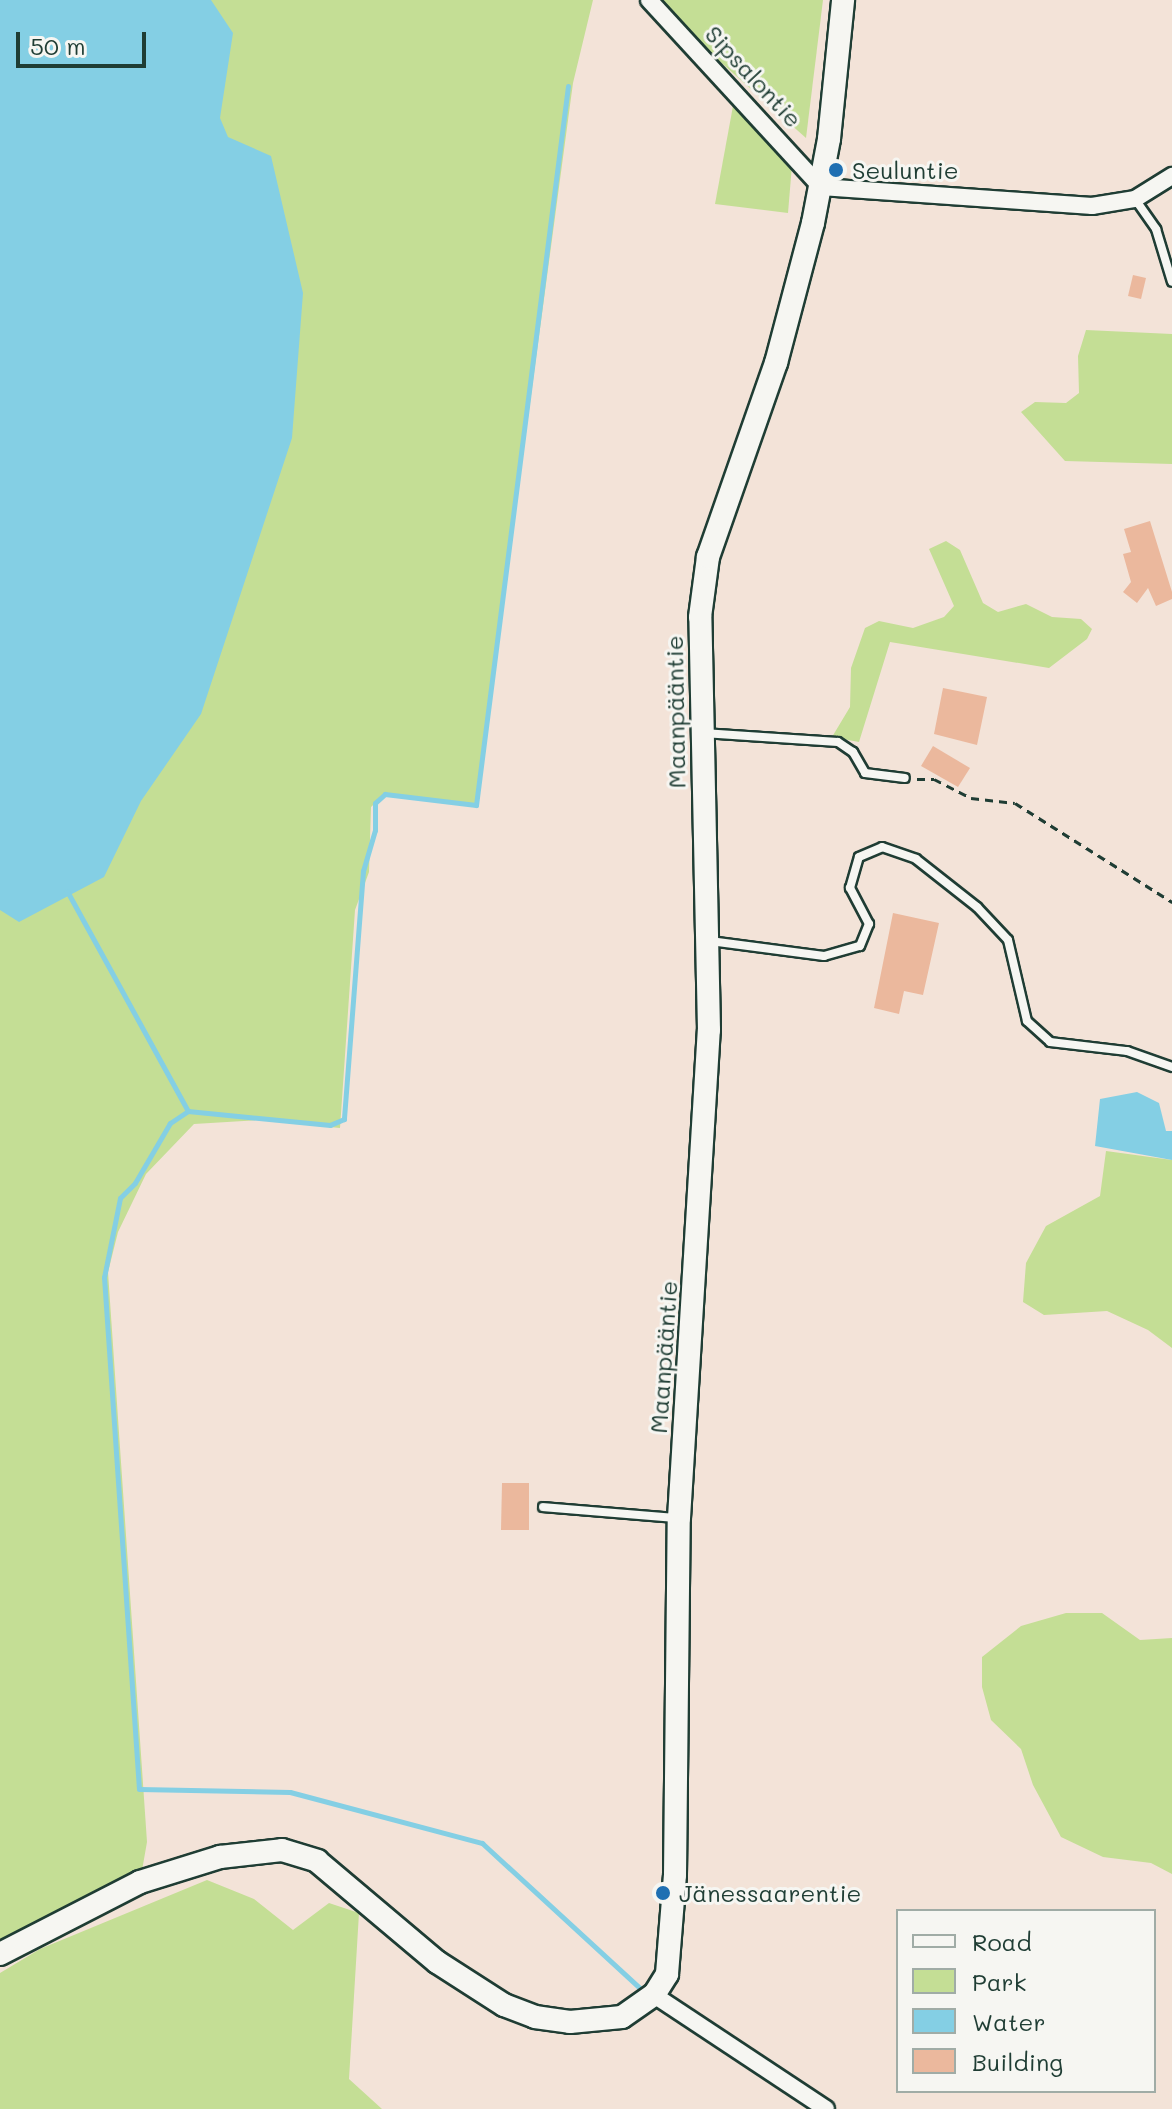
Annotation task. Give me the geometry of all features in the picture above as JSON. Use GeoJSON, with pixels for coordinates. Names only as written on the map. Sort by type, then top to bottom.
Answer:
{"type":"FeatureCollection","features":[{"type":"Feature","properties":{"kind":"street","name":"Sipsalontie"},"geometry":{"type":"LineString","coordinates":[[649,0],[821,187]]}},
{"type":"Feature","properties":{"kind":"street","name":"Maanpääntie"},"geometry":{"type":"LineString","coordinates":[[654,1995],[667,1974],[672,1942],[679,1518],[709,1030],[700,733],[700,617],[708,557],[776,363],[821,187],[843,0]]}},
{"type":"Feature","properties":{"kind":"street"},"geometry":{"type":"LineString","coordinates":[[821,187],[1062,205],[1135,199],[1172,176]]}},
{"type":"Feature","properties":{"kind":"street"},"geometry":{"type":"LineString","coordinates":[[0,1954],[140,1882],[220,1857],[282,1850],[331,1870],[437,1962],[519,2011],[555,2021],[605,2021],[622,2017],[654,1995],[826,2109]]}},
{"type":"Feature","properties":{"kind":"lane"},"geometry":{"type":"LineString","coordinates":[[1135,199],[1156,229],[1172,282]]}},
{"type":"Feature","properties":{"kind":"lane"},"geometry":{"type":"LineString","coordinates":[[700,733],[838,742],[853,752],[865,773],[905,778]]}},
{"type":"Feature","properties":{"kind":"lane"},"geometry":{"type":"LineString","coordinates":[[707,940],[824,956],[860,946],[869,924],[850,888],[859,857],[882,847],[916,859],[977,907],[1008,940],[1027,1021],[1050,1042],[1127,1051],[1172,1067]]}},
{"type":"Feature","properties":{"kind":"lane"},"geometry":{"type":"LineString","coordinates":[[543,1507],[679,1518]]}},
{"type":"Feature","properties":{"kind":"path"},"geometry":{"type":"LineString","coordinates":[[905,778],[934,779],[971,798],[1015,803],[1172,902]]}},
{"type":"Feature","properties":{"kind":"green space"},"geometry":{"type":"Polygon","coordinates":[[[128,0],[593,0],[573,83],[476,805],[385,794],[371,807],[369,872],[355,910],[340,1128],[258,1120],[194,1124],[146,1174],[118,1232],[108,1272],[147,1842],[140,1882],[0,1949],[0,631],[128,0]]]}},
{"type":"Feature","properties":{"kind":"green space"},"geometry":{"type":"Polygon","coordinates":[[[660,0],[823,0],[806,138],[707,50],[660,0]]]}},
{"type":"Feature","properties":{"kind":"green space"},"geometry":{"type":"Polygon","coordinates":[[[733,106],[792,165],[788,213],[715,204],[733,106]]]}},
{"type":"Feature","properties":{"kind":"green space"},"geometry":{"type":"Polygon","coordinates":[[[1086,330],[1172,334],[1172,464],[1065,461],[1021,412],[1035,402],[1066,403],[1079,393],[1078,356],[1086,330]]]}},
{"type":"Feature","properties":{"kind":"green space"},"geometry":{"type":"Polygon","coordinates":[[[946,541],[960,550],[983,603],[998,612],[1026,604],[1052,617],[1081,619],[1092,629],[1087,639],[1049,668],[890,642],[859,742],[832,737],[850,707],[851,668],[865,628],[879,621],[913,628],[944,617],[954,606],[929,549],[946,541]]]}},
{"type":"Feature","properties":{"kind":"green space"},"geometry":{"type":"Polygon","coordinates":[[[1106,1151],[1172,1160],[1172,1348],[1148,1330],[1107,1311],[1044,1315],[1023,1302],[1026,1263],[1046,1226],[1100,1196],[1106,1151]]]}},
{"type":"Feature","properties":{"kind":"green space"},"geometry":{"type":"Polygon","coordinates":[[[1066,1613],[1102,1613],[1140,1640],[1172,1638],[1172,1874],[1151,1863],[1103,1857],[1061,1837],[1033,1785],[1021,1749],[991,1720],[982,1687],[982,1657],[1021,1626],[1066,1613]]]}},
{"type":"Feature","properties":{"kind":"green space"},"geometry":{"type":"Polygon","coordinates":[[[207,1880],[254,1899],[293,1930],[329,1903],[359,1913],[349,2079],[382,2109],[0,2109],[0,1973],[40,1949],[207,1880]]]}},
{"type":"Feature","properties":{"kind":"water"},"geometry":{"type":"Polygon","coordinates":[[[0,0],[211,0],[233,33],[220,118],[228,137],[271,156],[303,293],[292,438],[201,714],[141,801],[104,877],[19,922],[0,910],[0,0]]]}},
{"type":"Feature","properties":{"kind":"water"},"geometry":{"type":"Polygon","coordinates":[[[1137,1092],[1159,1103],[1166,1131],[1172,1131],[1172,1160],[1095,1146],[1100,1099],[1137,1092]]]}},
{"type":"Feature","properties":{"kind":"building"},"geometry":{"type":"Polygon","coordinates":[[[1133,275],[1146,278],[1141,299],[1128,296],[1133,275]]]}},
{"type":"Feature","properties":{"kind":"building"},"geometry":{"type":"Polygon","coordinates":[[[1150,521],[1172,592],[1172,599],[1156,606],[1148,588],[1137,603],[1123,592],[1131,582],[1123,554],[1131,552],[1124,529],[1150,521]]]}},
{"type":"Feature","properties":{"kind":"building"},"geometry":{"type":"Polygon","coordinates":[[[943,688],[987,697],[977,745],[934,734],[943,688]]]}},
{"type":"Feature","properties":{"kind":"building"},"geometry":{"type":"Polygon","coordinates":[[[933,746],[970,768],[958,787],[921,766],[933,746]]]}},
{"type":"Feature","properties":{"kind":"building"},"geometry":{"type":"Polygon","coordinates":[[[893,913],[939,923],[923,995],[904,991],[899,1014],[874,1008],[893,913]]]}},
{"type":"Feature","properties":{"kind":"building"},"geometry":{"type":"Polygon","coordinates":[[[502,1483],[529,1483],[529,1530],[501,1530],[502,1483]]]}},
{"type":"Feature","properties":{"kind":"waterway"},"geometry":{"type":"LineString","coordinates":[[568,86],[476,805],[385,794],[375,803],[375,830],[363,871],[344,1119],[330,1125],[188,1111],[170,1123],[135,1183],[120,1198],[104,1277],[139,1789],[290,1792],[482,1843],[641,1989]]}},
{"type":"Feature","properties":{"kind":"waterway"},"geometry":{"type":"LineString","coordinates":[[67,891],[188,1111]]}},
{"type":"Feature","properties":{"kind":"place","name":"Seuluntie"},"geometry":{"type":"Point","coordinates":[836,170]}},
{"type":"Feature","properties":{"kind":"place","name":"Jänessaarentie"},"geometry":{"type":"Point","coordinates":[663,1893]}}]}
